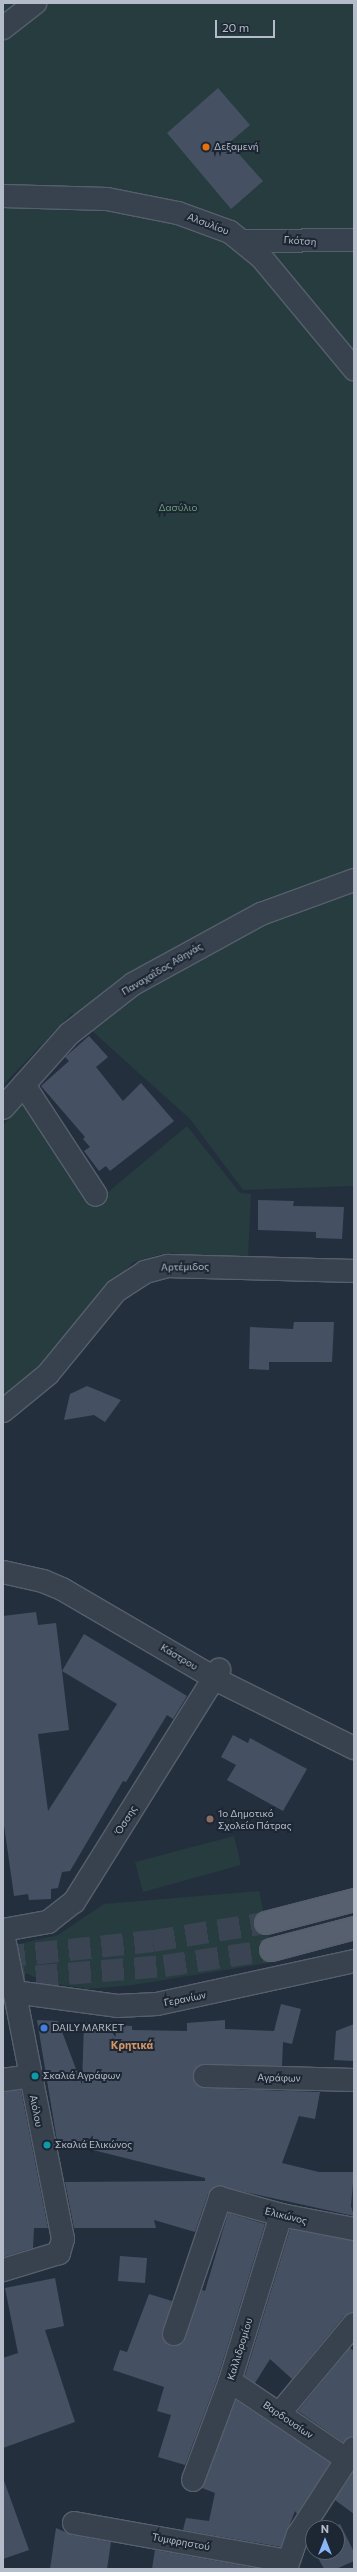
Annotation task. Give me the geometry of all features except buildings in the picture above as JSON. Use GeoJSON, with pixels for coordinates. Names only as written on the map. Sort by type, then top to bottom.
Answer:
{"type":"FeatureCollection","features":[{"type":"Feature","properties":{"kind":"main road"},"geometry":{"type":"LineString","coordinates":[[266,1923],[354,1900]]}},
{"type":"Feature","properties":{"kind":"main road"},"geometry":{"type":"LineString","coordinates":[[271,1950],[354,1928]]}},
{"type":"Feature","properties":{"kind":"street"},"geometry":{"type":"LineString","coordinates":[[3,28],[35,3]]}},
{"type":"Feature","properties":{"kind":"street","name":"Αλσυλίου"},"geometry":{"type":"LineString","coordinates":[[3,196],[95,198],[150,207],[205,222],[245,241],[354,369]]}},
{"type":"Feature","properties":{"kind":"street","name":"Γκότση"},"geometry":{"type":"LineString","coordinates":[[245,241],[354,240]]}},
{"type":"Feature","properties":{"kind":"street","name":"Παναχαΐδος Αθηνάς"},"geometry":{"type":"LineString","coordinates":[[3,1108],[85,1020],[153,972],[281,905],[354,880]]}},
{"type":"Feature","properties":{"kind":"street"},"geometry":{"type":"LineString","coordinates":[[24,1085],[96,1195]]}},
{"type":"Feature","properties":{"kind":"street","name":"Αρτέμιδος"},"geometry":{"type":"LineString","coordinates":[[3,1411],[48,1374],[116,1291],[145,1272],[168,1266],[354,1271]]}},
{"type":"Feature","properties":{"kind":"street","name":"Κάστρου"},"geometry":{"type":"LineString","coordinates":[[3,1572],[43,1581],[62,1589],[354,1748]]}},
{"type":"Feature","properties":{"kind":"street","name":"Όσσης"},"geometry":{"type":"LineString","coordinates":[[3,1930],[48,1922],[69,1908],[217,1674]]}},
{"type":"Feature","properties":{"kind":"street","name":"Αιόλου"},"geometry":{"type":"LineString","coordinates":[[3,1933],[63,2246],[55,2256],[3,2270]]}},
{"type":"Feature","properties":{"kind":"street","name":"Γερανίων"},"geometry":{"type":"LineString","coordinates":[[14,1992],[109,2005],[157,2004],[354,1961]]}},
{"type":"Feature","properties":{"kind":"street"},"geometry":{"type":"LineString","coordinates":[[3,2080],[30,2076]]}},
{"type":"Feature","properties":{"kind":"street","name":"Αγράφων"},"geometry":{"type":"LineString","coordinates":[[204,2076],[354,2080]]}},
{"type":"Feature","properties":{"kind":"street","name":"Ελικώνος"},"geometry":{"type":"LineString","coordinates":[[174,2334],[220,2198],[281,2215],[354,2229]]}},
{"type":"Feature","properties":{"kind":"street","name":"Καλλιδρομίου"},"geometry":{"type":"LineString","coordinates":[[193,2480],[230,2381],[281,2215]]}},
{"type":"Feature","properties":{"kind":"street"},"geometry":{"type":"LineString","coordinates":[[279,2414],[354,2324]]}},
{"type":"Feature","properties":{"kind":"street","name":"Βαρδουσίων"},"geometry":{"type":"LineString","coordinates":[[230,2381],[279,2414],[350,2454]]}},
{"type":"Feature","properties":{"kind":"street"},"geometry":{"type":"LineString","coordinates":[[287,2565],[298,2535],[350,2454]]}},
{"type":"Feature","properties":{"kind":"street","name":"Τυμφρηστού"},"geometry":{"type":"LineString","coordinates":[[74,2523],[287,2565]]}},
{"type":"Feature","properties":{"kind":"green space","name":"Δασύλιο"},"geometry":{"type":"Polygon","coordinates":[[[3,3],[354,3],[354,1186],[243,1190],[190,1119],[72,1013],[3,1085],[3,3]]]}},
{"type":"Feature","properties":{"kind":"green space"},"geometry":{"type":"Polygon","coordinates":[[[24,1101],[95,1203],[187,1126],[240,1193],[251,1194],[248,1257],[166,1253],[133,1262],[56,1351],[3,1399],[3,1126],[24,1101]]]}},
{"type":"Feature","properties":{"kind":"green space"},"geometry":{"type":"Polygon","coordinates":[[[234,1836],[241,1865],[143,1892],[135,1862],[234,1836]]]}},
{"type":"Feature","properties":{"kind":"green space"},"geometry":{"type":"Polygon","coordinates":[[[259,1891],[274,1962],[133,1985],[88,1989],[45,1982],[21,1971],[19,1944],[58,1935],[104,1904],[259,1891]]]}},
{"type":"Feature","properties":{"kind":"tunnel"},"geometry":{"type":"LineString","coordinates":[[3,1957],[153,1941],[266,1923]]}},
{"type":"Feature","properties":{"kind":"tunnel"},"geometry":{"type":"LineString","coordinates":[[3,1979],[164,1966],[271,1950]]}},
{"type":"Feature","properties":{"kind":"place","name":"Δεξαμενή"},"geometry":{"type":"Point","coordinates":[206,147]}},
{"type":"Feature","properties":{"kind":"place","name":"1ο Δημοτικό Σχολείο Πάτρας"},"geometry":{"type":"Point","coordinates":[210,1819]}},
{"type":"Feature","properties":{"kind":"place","name":"DAILY MARKET"},"geometry":{"type":"Point","coordinates":[44,2028]}},
{"type":"Feature","properties":{"kind":"place","name":"Σκαλιά Αγράφων"},"geometry":{"type":"Point","coordinates":[35,2076]}},
{"type":"Feature","properties":{"kind":"place","name":"Σκαλιά Ελικώνος"},"geometry":{"type":"Point","coordinates":[47,2145]}},
{"type":"Feature","properties":{"kind":"district","name":"Κρητικά"},"geometry":{"type":"Point","coordinates":[132,2045]}}]}
